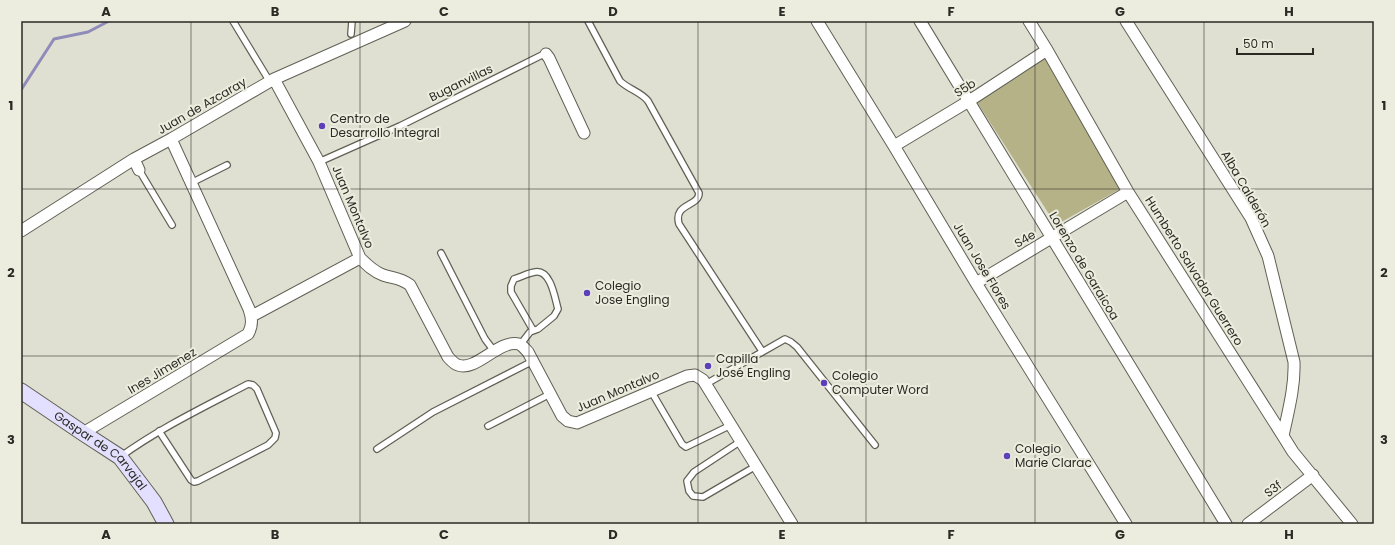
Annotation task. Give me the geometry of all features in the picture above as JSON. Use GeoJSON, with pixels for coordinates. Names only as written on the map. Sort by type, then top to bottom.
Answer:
{"type":"FeatureCollection","features":[{"type":"Feature","properties":{"kind":"street","name":"Juan de Azcaray"},"geometry":{"type":"LineString","coordinates":[[21,231],[134,159],[272,81],[351,39],[405,21]]}},
{"type":"Feature","properties":{"kind":"street","name":"Juan Jose Flores"},"geometry":{"type":"LineString","coordinates":[[817,21],[976,283],[1126,524]]}},
{"type":"Feature","properties":{"kind":"street","name":"Lorenzo de Garaicoa"},"geometry":{"type":"LineString","coordinates":[[920,21],[1226,524]]}},
{"type":"Feature","properties":{"kind":"street","name":"Humberto Salvador Guerrero"},"geometry":{"type":"LineString","coordinates":[[1029,21],[1128,192],[1283,436],[1294,452],[1352,524]]}},
{"type":"Feature","properties":{"kind":"street","name":"Alba Calderón"},"geometry":{"type":"LineString","coordinates":[[1126,21],[1246,210],[1268,256],[1294,362],[1295,374],[1283,436]]}},
{"type":"Feature","properties":{"kind":"street","name":"S5b"},"geometry":{"type":"LineString","coordinates":[[894,146],[970,101],[1047,50]]}},
{"type":"Feature","properties":{"kind":"street"},"geometry":{"type":"LineString","coordinates":[[546,54],[584,133]]}},
{"type":"Feature","properties":{"kind":"street","name":"Juan Montalvo"},"geometry":{"type":"LineString","coordinates":[[272,81],[319,162],[360,258],[371,269],[383,275],[401,279],[410,286],[448,357],[457,365],[467,366],[494,351],[512,344],[520,344],[528,352],[562,416],[568,421],[577,423],[687,376],[695,375],[706,384]]}},
{"type":"Feature","properties":{"kind":"street"},"geometry":{"type":"LineString","coordinates":[[171,139],[252,316],[360,258]]}},
{"type":"Feature","properties":{"kind":"street"},"geometry":{"type":"LineString","coordinates":[[134,159],[139,170]]}},
{"type":"Feature","properties":{"kind":"street","name":"S4e"},"geometry":{"type":"LineString","coordinates":[[976,283],[1128,192]]}},
{"type":"Feature","properties":{"kind":"street","name":"Ines Jimenez"},"geometry":{"type":"LineString","coordinates":[[82,434],[248,334],[252,327],[252,316]]}},
{"type":"Feature","properties":{"kind":"street"},"geometry":{"type":"LineString","coordinates":[[706,384],[792,524]]}},
{"type":"Feature","properties":{"kind":"street","name":"Gaspar de Carvajal"},"geometry":{"type":"LineString","coordinates":[[21,391],[82,434],[120,457],[154,502],[166,524]]}},
{"type":"Feature","properties":{"kind":"street","name":"S3f"},"geometry":{"type":"LineString","coordinates":[[1248,524],[1313,475]]}},
{"type":"Feature","properties":{"kind":"lane"},"geometry":{"type":"LineString","coordinates":[[234,21],[272,81]]}},
{"type":"Feature","properties":{"kind":"lane"},"geometry":{"type":"LineString","coordinates":[[351,39],[352,21]]}},
{"type":"Feature","properties":{"kind":"lane"},"geometry":{"type":"LineString","coordinates":[[588,21],[620,81],[628,88],[645,97],[648,101],[699,193],[699,197],[697,199],[682,209],[678,219],[679,224],[762,351]]}},
{"type":"Feature","properties":{"kind":"lane","name":"Buganvillas"},"geometry":{"type":"LineString","coordinates":[[319,162],[400,126],[546,54]]}},
{"type":"Feature","properties":{"kind":"lane"},"geometry":{"type":"LineString","coordinates":[[190,183],[227,165]]}},
{"type":"Feature","properties":{"kind":"lane"},"geometry":{"type":"LineString","coordinates":[[139,170],[172,225]]}},
{"type":"Feature","properties":{"kind":"lane"},"geometry":{"type":"LineString","coordinates":[[441,253],[485,339],[494,351]]}},
{"type":"Feature","properties":{"kind":"lane"},"geometry":{"type":"LineString","coordinates":[[520,344],[533,330],[538,329],[554,316],[558,310],[550,280],[542,273],[537,272],[514,279],[511,286],[511,292],[533,330]]}},
{"type":"Feature","properties":{"kind":"lane"},"geometry":{"type":"LineString","coordinates":[[706,384],[785,339],[797,347],[875,445]]}},
{"type":"Feature","properties":{"kind":"lane"},"geometry":{"type":"LineString","coordinates":[[377,449],[433,412],[533,361]]}},
{"type":"Feature","properties":{"kind":"lane"},"geometry":{"type":"LineString","coordinates":[[120,457],[159,431],[248,384],[253,385],[257,389],[276,433],[275,438],[268,445],[194,482],[190,480],[159,431]]}},
{"type":"Feature","properties":{"kind":"lane"},"geometry":{"type":"LineString","coordinates":[[651,391],[682,444],[686,447],[731,425]]}},
{"type":"Feature","properties":{"kind":"lane"},"geometry":{"type":"LineString","coordinates":[[488,426],[550,394]]}},
{"type":"Feature","properties":{"kind":"lane"},"geometry":{"type":"LineString","coordinates":[[741,441],[694,472],[687,481],[689,491],[693,496],[703,497],[756,466]]}},
{"type":"Feature","properties":{"kind":"shaded area"},"geometry":{"type":"Polygon","coordinates":[[[1045,57],[1120,189],[1056,225],[977,102],[1045,57]]]}},
{"type":"Feature","properties":{"kind":"waterway"},"geometry":{"type":"LineString","coordinates":[[21,90],[54,39],[88,32],[109,21]]}},
{"type":"Feature","properties":{"kind":"place","name":"Centro de Desarrollo Integral"},"geometry":{"type":"Point","coordinates":[322,126]}},
{"type":"Feature","properties":{"kind":"place","name":"Colegio Jose Engling"},"geometry":{"type":"Point","coordinates":[587,293]}},
{"type":"Feature","properties":{"kind":"place","name":"Capilla José Engling"},"geometry":{"type":"Point","coordinates":[708,366]}},
{"type":"Feature","properties":{"kind":"place","name":"Colegio Computer Word"},"geometry":{"type":"Point","coordinates":[824,383]}},
{"type":"Feature","properties":{"kind":"place","name":"Colegio Marie Clarac"},"geometry":{"type":"Point","coordinates":[1007,456]}}]}
